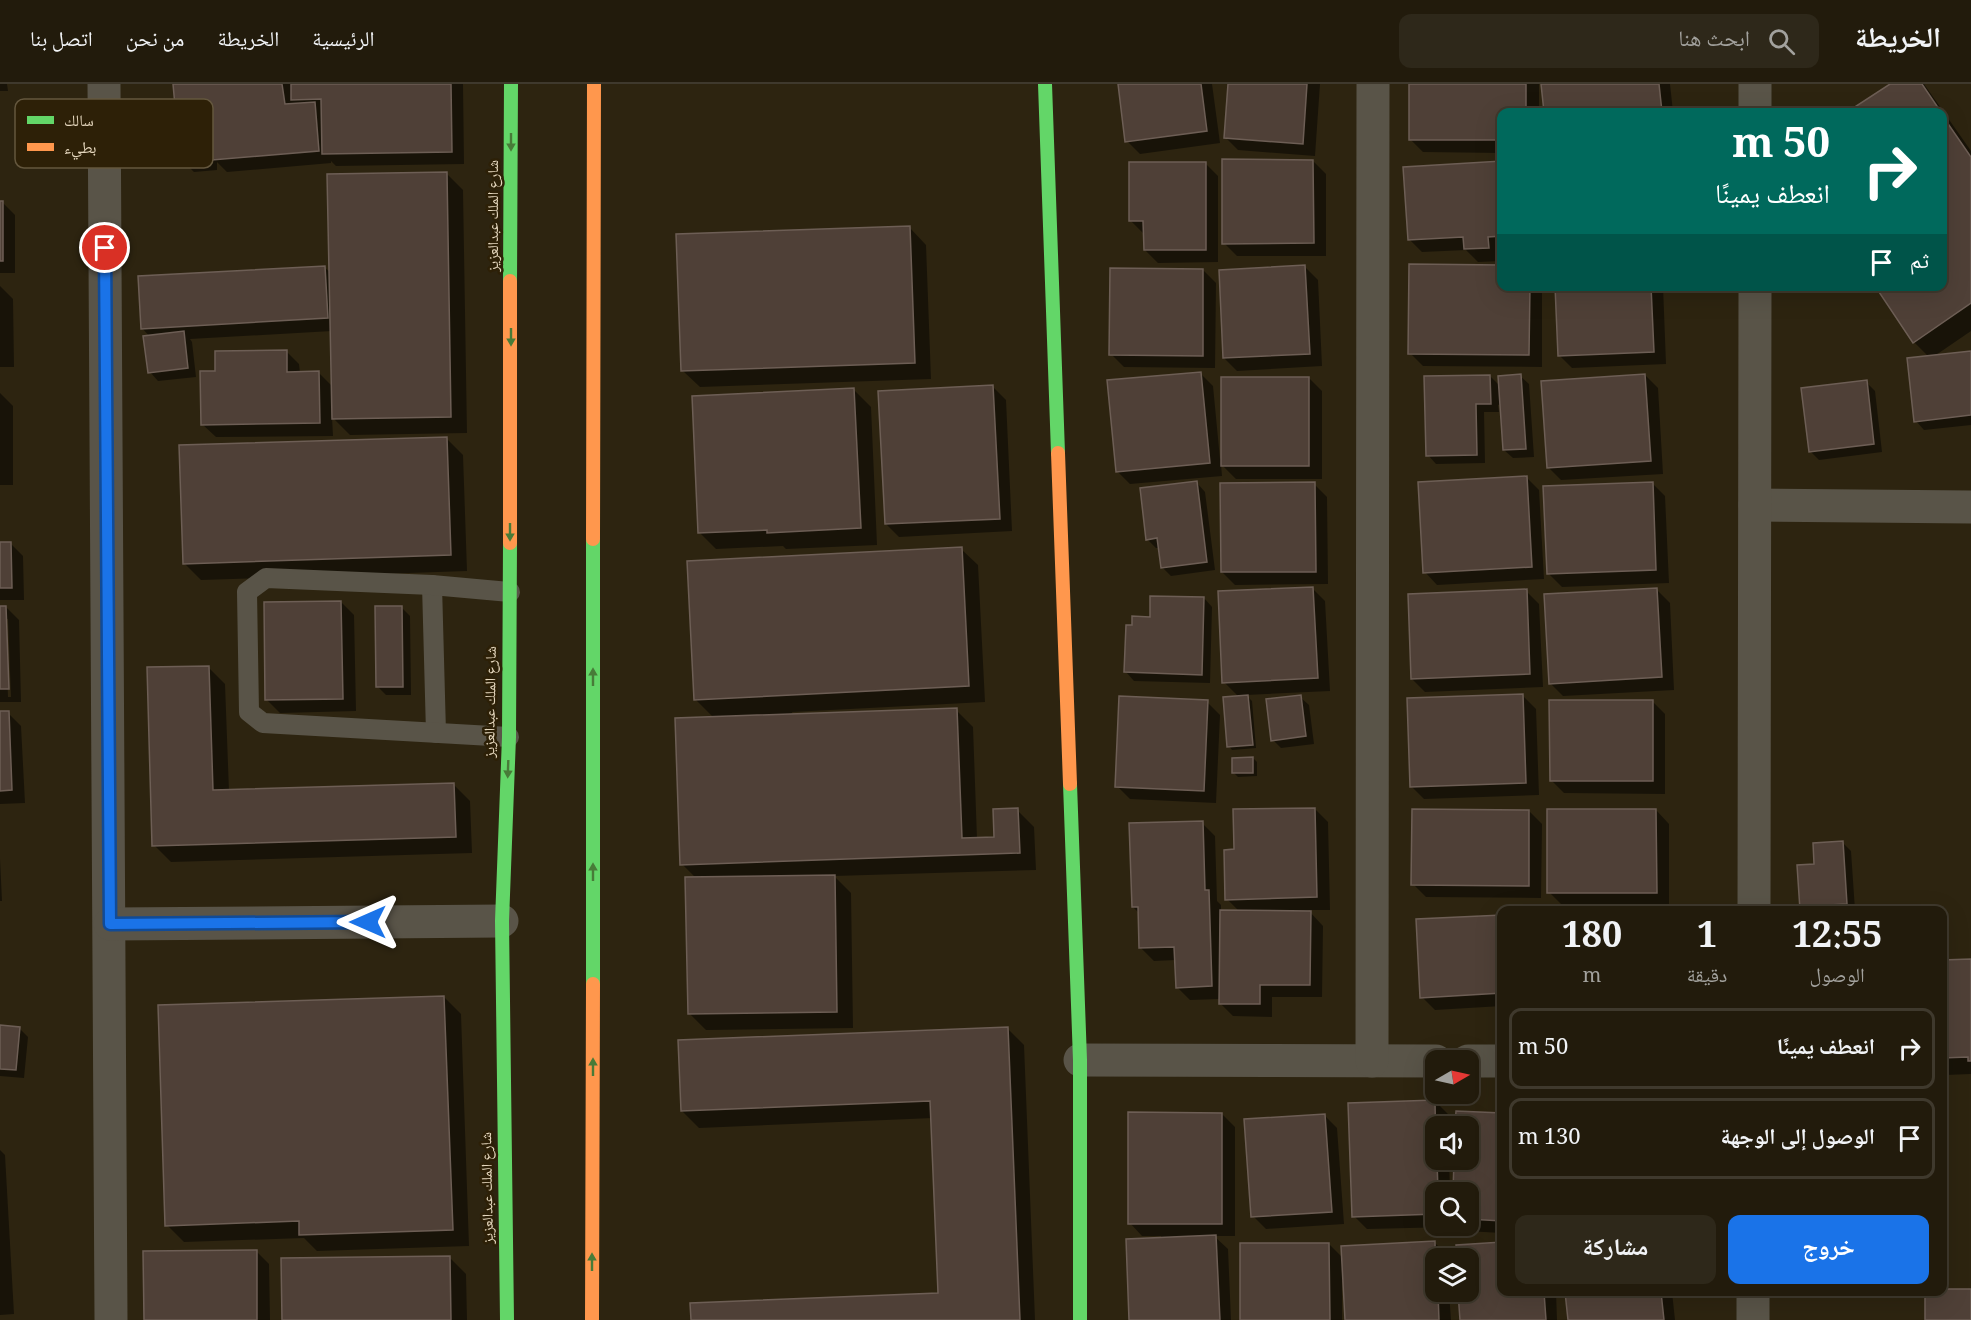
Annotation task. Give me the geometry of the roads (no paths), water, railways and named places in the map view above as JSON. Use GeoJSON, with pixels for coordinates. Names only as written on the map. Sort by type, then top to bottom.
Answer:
{"type":"FeatureCollection","features":[{"type":"Feature","properties":{"kind":"street"},"geometry":{"type":"LineString","coordinates":[[104,84],[104,99]]}},
{"type":"Feature","properties":{"kind":"street","name":"شارع الملك عبدالعزيز"},"geometry":{"type":"LineString","coordinates":[[507,1320],[502,921],[509,737],[512,84]]}},
{"type":"Feature","properties":{"kind":"street"},"geometry":{"type":"LineString","coordinates":[[592,1320],[594,84]]}},
{"type":"Feature","properties":{"kind":"street"},"geometry":{"type":"LineString","coordinates":[[1045,84],[1080,1060],[1080,1320]]}},
{"type":"Feature","properties":{"kind":"street"},"geometry":{"type":"LineString","coordinates":[[1372,1061],[1373,84]]}},
{"type":"Feature","properties":{"kind":"street"},"geometry":{"type":"LineString","coordinates":[[1755,84],[1755,108]]}},
{"type":"Feature","properties":{"kind":"street"},"geometry":{"type":"LineString","coordinates":[[105,168],[111,1320]]}},
{"type":"Feature","properties":{"kind":"street"},"geometry":{"type":"LineString","coordinates":[[1754,906],[1755,291]]}},
{"type":"Feature","properties":{"kind":"street"},"geometry":{"type":"LineString","coordinates":[[1755,505],[1971,507]]}},
{"type":"Feature","properties":{"kind":"street"},"geometry":{"type":"LineString","coordinates":[[110,924],[502,921]]}},
{"type":"Feature","properties":{"kind":"street"},"geometry":{"type":"LineString","coordinates":[[1080,1060],[1425,1061]]}},
{"type":"Feature","properties":{"kind":"street"},"geometry":{"type":"LineString","coordinates":[[1479,1061],[1497,1061]]}},
{"type":"Feature","properties":{"kind":"street"},"geometry":{"type":"LineString","coordinates":[[1753,1296],[1753,1320]]}},
{"type":"Feature","properties":{"kind":"lane"},"geometry":{"type":"LineString","coordinates":[[509,737],[263,723],[249,711],[247,592],[266,578],[432,585],[510,592]]}},
{"type":"Feature","properties":{"kind":"lane"},"geometry":{"type":"LineString","coordinates":[[432,585],[436,733]]}}]}
